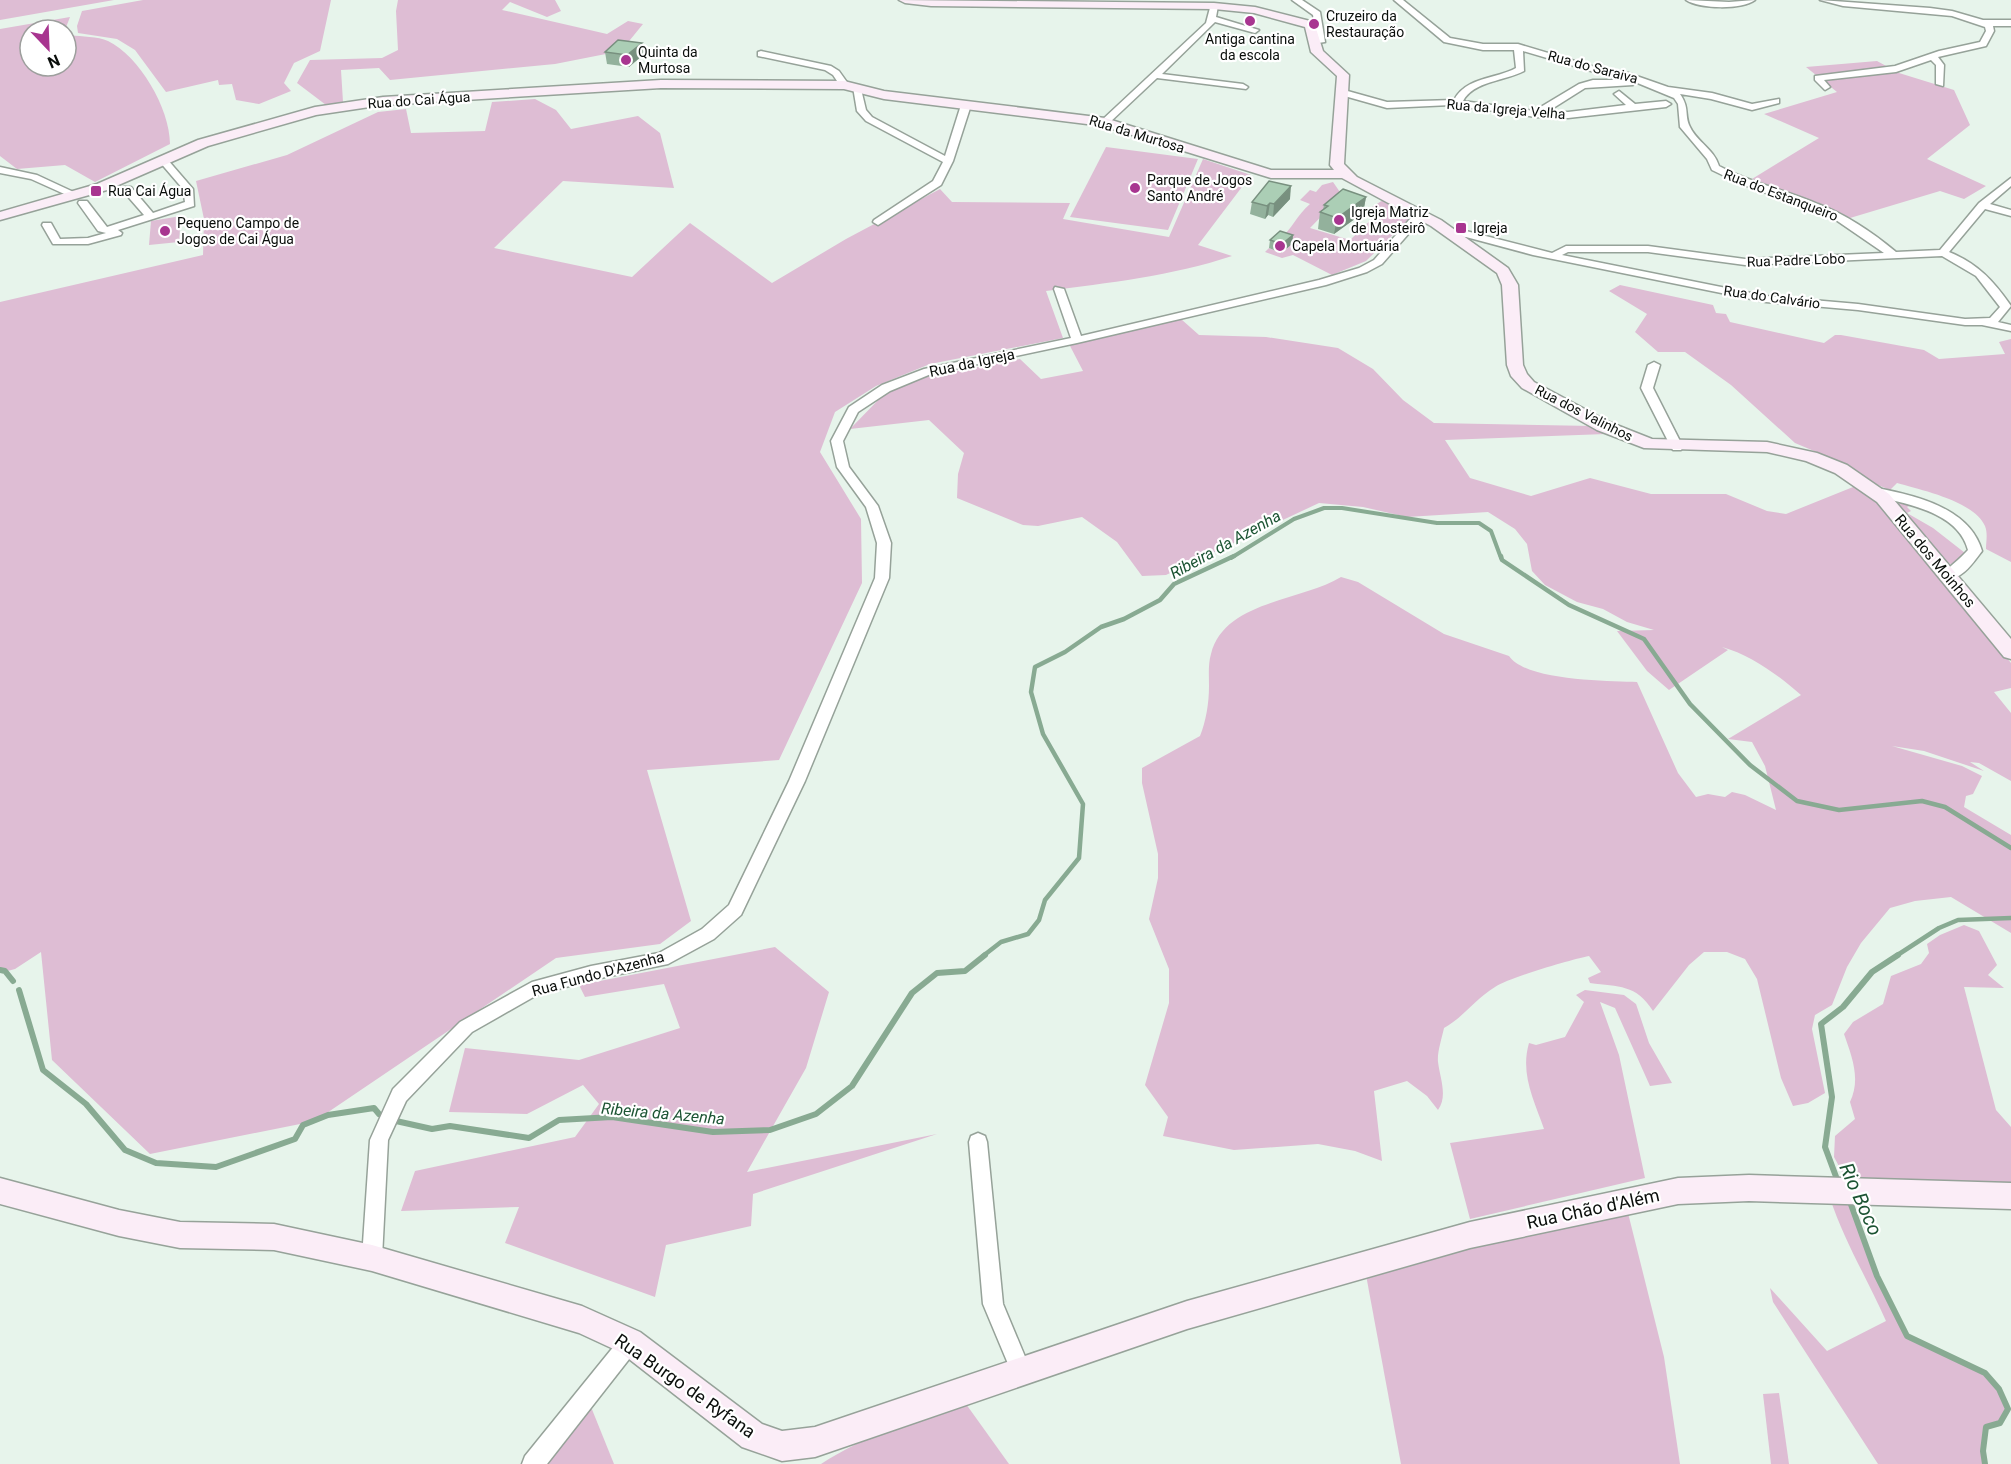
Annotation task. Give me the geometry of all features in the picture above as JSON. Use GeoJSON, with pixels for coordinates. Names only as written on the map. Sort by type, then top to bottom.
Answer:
{"type":"FeatureCollection","features":[{"type":"Feature","properties":{"kind":"main road"},"geometry":{"type":"LineString","coordinates":[[905,0],[931,3],[1154,2],[1213,12],[1255,10],[1300,20],[1310,25],[1319,56],[1343,75],[1344,93],[1335,162],[1345,174]]}},
{"type":"Feature","properties":{"kind":"main road","name":"Rua do Cai Água"},"geometry":{"type":"LineString","coordinates":[[0,216],[79,199],[203,143],[315,111],[383,101],[661,84],[850,87]]}},
{"type":"Feature","properties":{"kind":"main road","name":"Rua da Murtosa"},"geometry":{"type":"LineString","coordinates":[[850,87],[884,95],[1081,117],[1105,122],[1252,170],[1287,176],[1345,174]]}},
{"type":"Feature","properties":{"kind":"main road","name":"Rua dos Valinhos"},"geometry":{"type":"LineString","coordinates":[[1345,174],[1430,220],[1494,262],[1507,276],[1510,285],[1515,365],[1524,381],[1563,405],[1629,438],[1650,444],[1677,447],[1747,446],[1786,450],[1811,456],[1853,476]]}},
{"type":"Feature","properties":{"kind":"main road","name":"Rua dos Moinhos"},"geometry":{"type":"LineString","coordinates":[[1853,476],[1876,492],[2011,652]]}},
{"type":"Feature","properties":{"kind":"main road","name":"Rua Chão d'Além"},"geometry":{"type":"LineString","coordinates":[[1187,1315],[1470,1235],[1678,1191],[1716,1188],[1813,1189],[2011,1196]]}},
{"type":"Feature","properties":{"kind":"main road","name":"Rua Burgo de Ryfana"},"geometry":{"type":"LineString","coordinates":[[0,1191],[119,1223],[180,1235],[274,1237],[372,1258],[582,1320],[630,1342],[753,1436],[782,1446],[815,1442],[1187,1315]]}},
{"type":"Feature","properties":{"kind":"street"},"geometry":{"type":"LineString","coordinates":[[1296,0],[1317,14],[1322,40],[1314,41]]}},
{"type":"Feature","properties":{"kind":"street","name":"Rua do Saraiva"},"geometry":{"type":"LineString","coordinates":[[1398,0],[1447,40],[1483,47],[1518,46],[1594,69],[1625,75],[1667,90]]}},
{"type":"Feature","properties":{"kind":"street"},"geometry":{"type":"LineString","coordinates":[[1690,0],[1728,5],[1743,4],[1751,0]]}},
{"type":"Feature","properties":{"kind":"street"},"geometry":{"type":"LineString","coordinates":[[1824,0],[1866,8],[1933,12],[1983,23],[2011,23]]}},
{"type":"Feature","properties":{"kind":"street"},"geometry":{"type":"LineString","coordinates":[[1105,122],[1209,24],[1213,12],[1255,30]]}},
{"type":"Feature","properties":{"kind":"street"},"geometry":{"type":"LineString","coordinates":[[1825,87],[1818,78],[1896,69],[1933,56],[1983,44],[1990,31],[1989,26],[1983,23]]}},
{"type":"Feature","properties":{"kind":"street"},"geometry":{"type":"LineString","coordinates":[[1456,103],[1458,97],[1468,88],[1512,76],[1521,69],[1518,46]]}},
{"type":"Feature","properties":{"kind":"street"},"geometry":{"type":"LineString","coordinates":[[761,54],[828,68],[850,87],[862,111],[869,119],[948,161]]}},
{"type":"Feature","properties":{"kind":"street"},"geometry":{"type":"LineString","coordinates":[[1933,56],[1940,65],[1940,84]]}},
{"type":"Feature","properties":{"kind":"street"},"geometry":{"type":"LineString","coordinates":[[1153,75],[1243,87]]}},
{"type":"Feature","properties":{"kind":"street"},"geometry":{"type":"LineString","coordinates":[[1536,114],[1582,86],[1593,83],[1633,84],[1713,96],[1752,107],[1776,101]]}},
{"type":"Feature","properties":{"kind":"street","name":"Rua do Estanqueiro"},"geometry":{"type":"LineString","coordinates":[[1667,90],[1677,96],[1683,104],[1685,127],[1712,158],[1715,168],[1732,178],[1826,210],[1859,228],[1896,257]]}},
{"type":"Feature","properties":{"kind":"street","name":"Rua da Igreja Velha"},"geometry":{"type":"LineString","coordinates":[[1344,93],[1387,105],[1456,103],[1536,114],[1568,115],[1666,104]]}},
{"type":"Feature","properties":{"kind":"street"},"geometry":{"type":"LineString","coordinates":[[1619,94],[1633,107]]}},
{"type":"Feature","properties":{"kind":"street"},"geometry":{"type":"LineString","coordinates":[[1523,113],[1528,101]]}},
{"type":"Feature","properties":{"kind":"street"},"geometry":{"type":"LineString","coordinates":[[878,222],[937,183],[948,161],[966,105]]}},
{"type":"Feature","properties":{"kind":"street"},"geometry":{"type":"LineString","coordinates":[[0,170],[34,177],[79,199],[102,229],[190,204],[188,189],[164,161]]}},
{"type":"Feature","properties":{"kind":"street"},"geometry":{"type":"LineString","coordinates":[[1943,253],[1983,205],[2011,181]]}},
{"type":"Feature","properties":{"kind":"street"},"geometry":{"type":"LineString","coordinates":[[127,189],[147,218]]}},
{"type":"Feature","properties":{"kind":"street"},"geometry":{"type":"LineString","coordinates":[[1983,205],[2011,213]]}},
{"type":"Feature","properties":{"kind":"street"},"geometry":{"type":"LineString","coordinates":[[47,225],[57,242],[69,244],[144,224],[147,218]]}},
{"type":"Feature","properties":{"kind":"street","name":"Rua da Igreja"},"geometry":{"type":"LineString","coordinates":[[767,846],[882,578],[884,543],[872,506],[843,467],[837,441],[853,410],[886,388],[928,371],[1273,297],[1353,273],[1378,262],[1407,230],[1430,220]]}},
{"type":"Feature","properties":{"kind":"street","name":"Rua do Calvário"},"geometry":{"type":"LineString","coordinates":[[1453,234],[1466,234],[1551,255],[1766,299],[1993,321],[2006,307],[1994,289],[1966,262],[1943,253]]}},
{"type":"Feature","properties":{"kind":"street","name":"Rua Padre Lobo"},"geometry":{"type":"LineString","coordinates":[[1551,255],[1566,249],[1648,249],[1744,262],[1896,257],[1943,253]]}},
{"type":"Feature","properties":{"kind":"street"},"geometry":{"type":"LineString","coordinates":[[1059,288],[1077,340]]}},
{"type":"Feature","properties":{"kind":"street"},"geometry":{"type":"LineString","coordinates":[[1978,321],[2011,328]]}},
{"type":"Feature","properties":{"kind":"street"},"geometry":{"type":"LineString","coordinates":[[1654,365],[1647,388],[1677,447]]}},
{"type":"Feature","properties":{"kind":"street"},"geometry":{"type":"LineString","coordinates":[[1876,492],[1892,494],[1927,507],[1948,517],[1965,531],[1974,545],[1975,552],[1956,572],[1948,575]]}},
{"type":"Feature","properties":{"kind":"street","name":"Rua Fundo D'Azenha"},"geometry":{"type":"LineString","coordinates":[[372,1258],[379,1140],[399,1095],[466,1027],[532,989],[591,973],[662,959],[708,934],[735,910],[767,846]]}},
{"type":"Feature","properties":{"kind":"street"},"geometry":{"type":"LineString","coordinates":[[978,1142],[993,1304],[1021,1371]]}},
{"type":"Feature","properties":{"kind":"street"},"geometry":{"type":"LineString","coordinates":[[533,1464],[630,1342]]}},
{"type":"Feature","properties":{"kind":"shaded area"},"geometry":{"type":"Polygon","coordinates":[[[0,0],[114,0],[0,20],[0,0]]]}},
{"type":"Feature","properties":{"kind":"shaded area"},"geometry":{"type":"Polygon","coordinates":[[[143,0],[331,0],[320,51],[294,63],[284,83],[291,91],[259,104],[236,100],[232,84],[219,85],[218,80],[166,92],[135,50],[117,39],[78,33],[82,11],[143,0]]]}},
{"type":"Feature","properties":{"kind":"shaded area"},"geometry":{"type":"Polygon","coordinates":[[[398,0],[555,0],[561,11],[547,17],[510,2],[502,10],[607,34],[628,21],[643,24],[621,51],[555,64],[390,80],[379,68],[341,70],[343,102],[326,105],[297,83],[310,60],[382,58],[398,50],[396,11],[398,0]]]}},
{"type":"Feature","properties":{"kind":"shaded area"},"geometry":{"type":"Polygon","coordinates":[[[18,26],[18,78],[78,78],[78,36],[104,39],[120,48],[141,71],[159,100],[169,130],[170,144],[95,182],[65,165],[17,169],[0,156],[0,29],[18,26]]]}},
{"type":"Feature","properties":{"kind":"shaded area"},"geometry":{"type":"Polygon","coordinates":[[[1877,61],[1899,73],[1954,90],[1970,125],[1927,159],[1986,186],[1964,199],[1940,191],[1850,218],[1824,205],[1752,179],[1819,138],[1764,114],[1837,92],[1806,67],[1877,61]]]}},
{"type":"Feature","properties":{"kind":"shaded area"},"geometry":{"type":"Polygon","coordinates":[[[535,99],[556,110],[571,129],[638,116],[660,133],[674,188],[563,181],[494,248],[632,277],[690,223],[772,283],[846,239],[940,189],[952,202],[1070,203],[1063,219],[1169,237],[1203,159],[1251,175],[1198,245],[1232,256],[1163,274],[1046,291],[1063,338],[930,364],[876,386],[835,412],[820,452],[861,519],[862,583],[779,760],[647,770],[691,921],[660,944],[556,958],[315,1121],[150,1154],[52,1060],[41,952],[15,969],[0,973],[0,302],[203,255],[204,219],[196,181],[287,155],[378,112],[406,109],[411,133],[485,131],[492,102],[535,99]]]}},
{"type":"Feature","properties":{"kind":"shaded area","name":"Parque de Jogos Santo André"},"geometry":{"type":"Polygon","coordinates":[[[1106,147],[1198,159],[1168,230],[1070,217],[1106,147]]]}},
{"type":"Feature","properties":{"kind":"shaded area"},"geometry":{"type":"Polygon","coordinates":[[[1333,182],[1342,195],[1310,228],[1350,240],[1378,213],[1369,209],[1383,200],[1406,212],[1409,219],[1366,261],[1332,275],[1293,255],[1282,258],[1265,252],[1269,248],[1281,253],[1279,240],[1310,204],[1300,200],[1310,190],[1316,192],[1322,185],[1333,182]]]}},
{"type":"Feature","properties":{"kind":"shaded area","name":"Pequeno Campo de Jogos de Cai Água"},"geometry":{"type":"Polygon","coordinates":[[[181,216],[179,242],[149,245],[151,221],[181,216]]]}},
{"type":"Feature","properties":{"kind":"shaded area"},"geometry":{"type":"Polygon","coordinates":[[[1620,285],[1713,305],[1716,313],[1726,314],[1730,322],[1824,343],[1835,335],[1841,335],[1924,350],[1939,359],[2005,354],[1999,342],[2011,339],[2011,562],[1986,549],[1985,526],[1979,517],[1959,503],[1897,483],[1890,490],[1873,483],[1833,459],[1795,443],[1731,385],[1685,352],[1658,352],[1635,332],[1647,314],[1609,291],[1620,285]]]}},
{"type":"Feature","properties":{"kind":"shaded area"},"geometry":{"type":"Polygon","coordinates":[[[1181,319],[1199,335],[1266,337],[1338,348],[1373,369],[1403,400],[1434,423],[1593,426],[1606,434],[1445,440],[1470,478],[1531,496],[1590,478],[1651,494],[1726,494],[1767,511],[1786,514],[1858,485],[1875,494],[2011,663],[2011,688],[1994,692],[2011,713],[2011,781],[1979,763],[1970,762],[1984,771],[1924,751],[1892,746],[1962,766],[1982,776],[1973,794],[1966,796],[1964,807],[2011,835],[2011,933],[1951,897],[1915,901],[1890,908],[1861,943],[1847,967],[1832,1005],[1815,1015],[1812,1029],[1825,1093],[1808,1103],[1793,1106],[1781,1078],[1757,979],[1745,959],[1727,952],[1704,952],[1689,965],[1653,1011],[1647,1002],[1633,991],[1618,986],[1590,983],[1588,978],[1601,972],[1589,956],[1513,978],[1488,992],[1458,1019],[1444,1028],[1438,1058],[1443,1093],[1438,1110],[1427,1096],[1407,1081],[1374,1091],[1382,1161],[1355,1151],[1318,1144],[1234,1150],[1163,1136],[1168,1117],[1145,1085],[1169,1003],[1169,969],[1149,919],[1158,878],[1158,854],[1142,783],[1142,768],[1200,736],[1208,705],[1211,654],[1219,636],[1231,623],[1266,605],[1325,585],[1341,577],[1358,582],[1444,634],[1509,656],[1518,664],[1532,670],[1569,678],[1637,682],[1678,773],[1696,797],[1708,794],[1725,797],[1732,792],[1745,795],[1776,810],[1765,766],[1752,742],[1728,739],[1801,695],[1764,666],[1722,647],[1728,650],[1669,690],[1647,671],[1617,631],[1654,630],[1627,622],[1603,609],[1577,602],[1545,585],[1532,571],[1527,544],[1515,529],[1488,512],[1407,517],[1363,507],[1319,503],[1166,575],[1142,576],[1117,542],[1082,517],[1038,526],[1023,525],[957,498],[958,474],[964,453],[929,420],[850,429],[885,393],[924,377],[1020,359],[1041,379],[1083,371],[1069,344],[1181,319]]]}},
{"type":"Feature","properties":{"kind":"shaded area"},"geometry":{"type":"Polygon","coordinates":[[[1897,500],[1909,506],[1907,507],[1911,511],[1907,513],[1933,528],[1965,553],[1955,565],[1947,563],[1895,502],[1897,500]]]}},
{"type":"Feature","properties":{"kind":"shaded area"},"geometry":{"type":"Polygon","coordinates":[[[1964,925],[1979,931],[1997,965],[1988,975],[2004,988],[1964,987],[1996,1110],[2011,1127],[2011,1190],[1848,1183],[1834,1157],[1835,1136],[1855,1119],[1850,1102],[1855,1085],[1854,1068],[1844,1034],[1853,1022],[1883,1004],[1891,976],[1921,964],[1929,953],[1927,944],[1940,935],[1964,925]]]}},
{"type":"Feature","properties":{"kind":"shaded area"},"geometry":{"type":"Polygon","coordinates":[[[775,947],[829,992],[806,1068],[747,1172],[937,1134],[753,1194],[751,1226],[666,1245],[655,1297],[505,1243],[519,1207],[401,1211],[415,1171],[575,1137],[599,1104],[583,1085],[527,1114],[449,1112],[465,1048],[579,1060],[680,1028],[664,984],[585,997],[579,985],[775,947]]]}},
{"type":"Feature","properties":{"kind":"shaded area"},"geometry":{"type":"Polygon","coordinates":[[[1585,990],[1624,995],[1636,1004],[1649,1043],[1672,1083],[1650,1086],[1615,1008],[1600,1002],[1619,1055],[1645,1178],[1470,1219],[1450,1143],[1544,1129],[1527,1076],[1529,1043],[1536,1045],[1565,1037],[1584,1002],[1576,995],[1585,990]]]}},
{"type":"Feature","properties":{"kind":"shaded area"},"geometry":{"type":"Polygon","coordinates":[[[1830,1198],[1849,1199],[1877,1276],[1907,1336],[1985,1373],[1999,1389],[2008,1409],[2000,1423],[1986,1427],[1983,1451],[1985,1464],[1878,1464],[1773,1302],[1770,1288],[1827,1351],[1886,1321],[1849,1245],[1830,1198]]]}},
{"type":"Feature","properties":{"kind":"shaded area"},"geometry":{"type":"Polygon","coordinates":[[[1627,1209],[1664,1357],[1680,1464],[1401,1464],[1366,1275],[1434,1254],[1627,1209]]]}},
{"type":"Feature","properties":{"kind":"shaded area"},"geometry":{"type":"Polygon","coordinates":[[[1779,1393],[1789,1464],[1771,1464],[1763,1394],[1779,1393]]]}},
{"type":"Feature","properties":{"kind":"shaded area"},"geometry":{"type":"Polygon","coordinates":[[[589,1402],[614,1464],[546,1464],[589,1402]]]}},
{"type":"Feature","properties":{"kind":"shaded area"},"geometry":{"type":"Polygon","coordinates":[[[966,1404],[1009,1464],[821,1464],[891,1429],[966,1404]]]}},
{"type":"Feature","properties":{"kind":"building"},"geometry":{"type":"Polygon","coordinates":[[[618,40],[642,43],[627,55],[605,52],[618,40]]]}},
{"type":"Feature","properties":{"kind":"building"},"geometry":{"type":"Polygon","coordinates":[[[1269,181],[1291,186],[1274,204],[1270,203],[1267,206],[1252,202],[1269,181]]]}},
{"type":"Feature","properties":{"kind":"building"},"geometry":{"type":"Polygon","coordinates":[[[1343,189],[1366,197],[1337,218],[1320,212],[1328,206],[1324,205],[1343,189]]]}},
{"type":"Feature","properties":{"kind":"building"},"geometry":{"type":"Polygon","coordinates":[[[1280,231],[1293,235],[1282,244],[1270,240],[1280,231]]]}},
{"type":"Feature","properties":{"kind":"waterway","name":"Ribeira da Azenha"},"geometry":{"type":"LineString","coordinates":[[1231,558],[1294,519],[1324,508],[1342,508],[1437,523],[1479,523],[1491,531],[1501,558]]}},
{"type":"Feature","properties":{"kind":"waterway","name":"Ribeira da Azenha"},"geometry":{"type":"LineString","coordinates":[[983,956],[1001,942],[1028,934],[1039,920],[1045,900],[1079,858],[1083,804],[1043,734],[1031,692],[1035,667],[1065,652],[1101,627],[1124,619],[1160,600],[1174,584],[1234,556]]}},
{"type":"Feature","properties":{"kind":"waterway","name":"Ribeira da Azenha"},"geometry":{"type":"LineString","coordinates":[[1501,556],[1502,560],[1569,605],[1644,639],[1690,704],[1750,765],[1797,801],[1839,810],[1922,801],[1945,807],[2011,848]]}},
{"type":"Feature","properties":{"kind":"waterway","name":"Rio Boco"},"geometry":{"type":"LineString","coordinates":[[1896,956],[1939,928],[1958,920],[2011,918]]}},
{"type":"Feature","properties":{"kind":"waterway","name":"Ribeira da Azenha"},"geometry":{"type":"LineString","coordinates":[[396,1121],[432,1129],[450,1126],[529,1138],[559,1120],[612,1117],[713,1132],[770,1130],[816,1114],[852,1086],[912,993],[937,973],[965,971],[985,955]]}},
{"type":"Feature","properties":{"kind":"waterway","name":"Rio Boco"},"geometry":{"type":"LineString","coordinates":[[1838,1182],[1825,1147],[1832,1097],[1821,1024],[1843,1007],[1872,972],[1898,955]]}},
{"type":"Feature","properties":{"kind":"waterway"},"geometry":{"type":"LineString","coordinates":[[0,970],[5,971],[13,981]]}},
{"type":"Feature","properties":{"kind":"waterway","name":"Ribeira da Azenha"},"geometry":{"type":"LineString","coordinates":[[19,990],[43,1070],[86,1104],[125,1150],[156,1163],[216,1167],[295,1139],[303,1125],[328,1115],[374,1108],[379,1114]]}},
{"type":"Feature","properties":{"kind":"waterway","name":"Rio Boco"},"geometry":{"type":"LineString","coordinates":[[1849,1199],[1877,1276],[1907,1336],[1985,1373],[1999,1389],[2008,1409],[2000,1423],[1986,1427],[1983,1451],[1985,1464]]}},
{"type":"Feature","properties":{"kind":"place","name":"Antiga cantina da escola"},"geometry":{"type":"Point","coordinates":[1250,21]}},
{"type":"Feature","properties":{"kind":"place","name":"Cruzeiro da Restauração"},"geometry":{"type":"Point","coordinates":[1314,24]}},
{"type":"Feature","properties":{"kind":"place","name":"Quinta da Murtosa"},"geometry":{"type":"Point","coordinates":[626,60]}},
{"type":"Feature","properties":{"kind":"place","name":"Parque de Jogos Santo André"},"geometry":{"type":"Point","coordinates":[1135,188]}},
{"type":"Feature","properties":{"kind":"place","name":"Rua Cai Água"},"geometry":{"type":"Point","coordinates":[96,191]}},
{"type":"Feature","properties":{"kind":"place","name":"Igreja Matriz de Mosteirô"},"geometry":{"type":"Point","coordinates":[1339,220]}},
{"type":"Feature","properties":{"kind":"place","name":"Igreja"},"geometry":{"type":"Point","coordinates":[1461,228]}},
{"type":"Feature","properties":{"kind":"place","name":"Pequeno Campo de Jogos de Cai Água"},"geometry":{"type":"Point","coordinates":[165,231]}},
{"type":"Feature","properties":{"kind":"place","name":"Capela Mortuária"},"geometry":{"type":"Point","coordinates":[1280,246]}}]}
